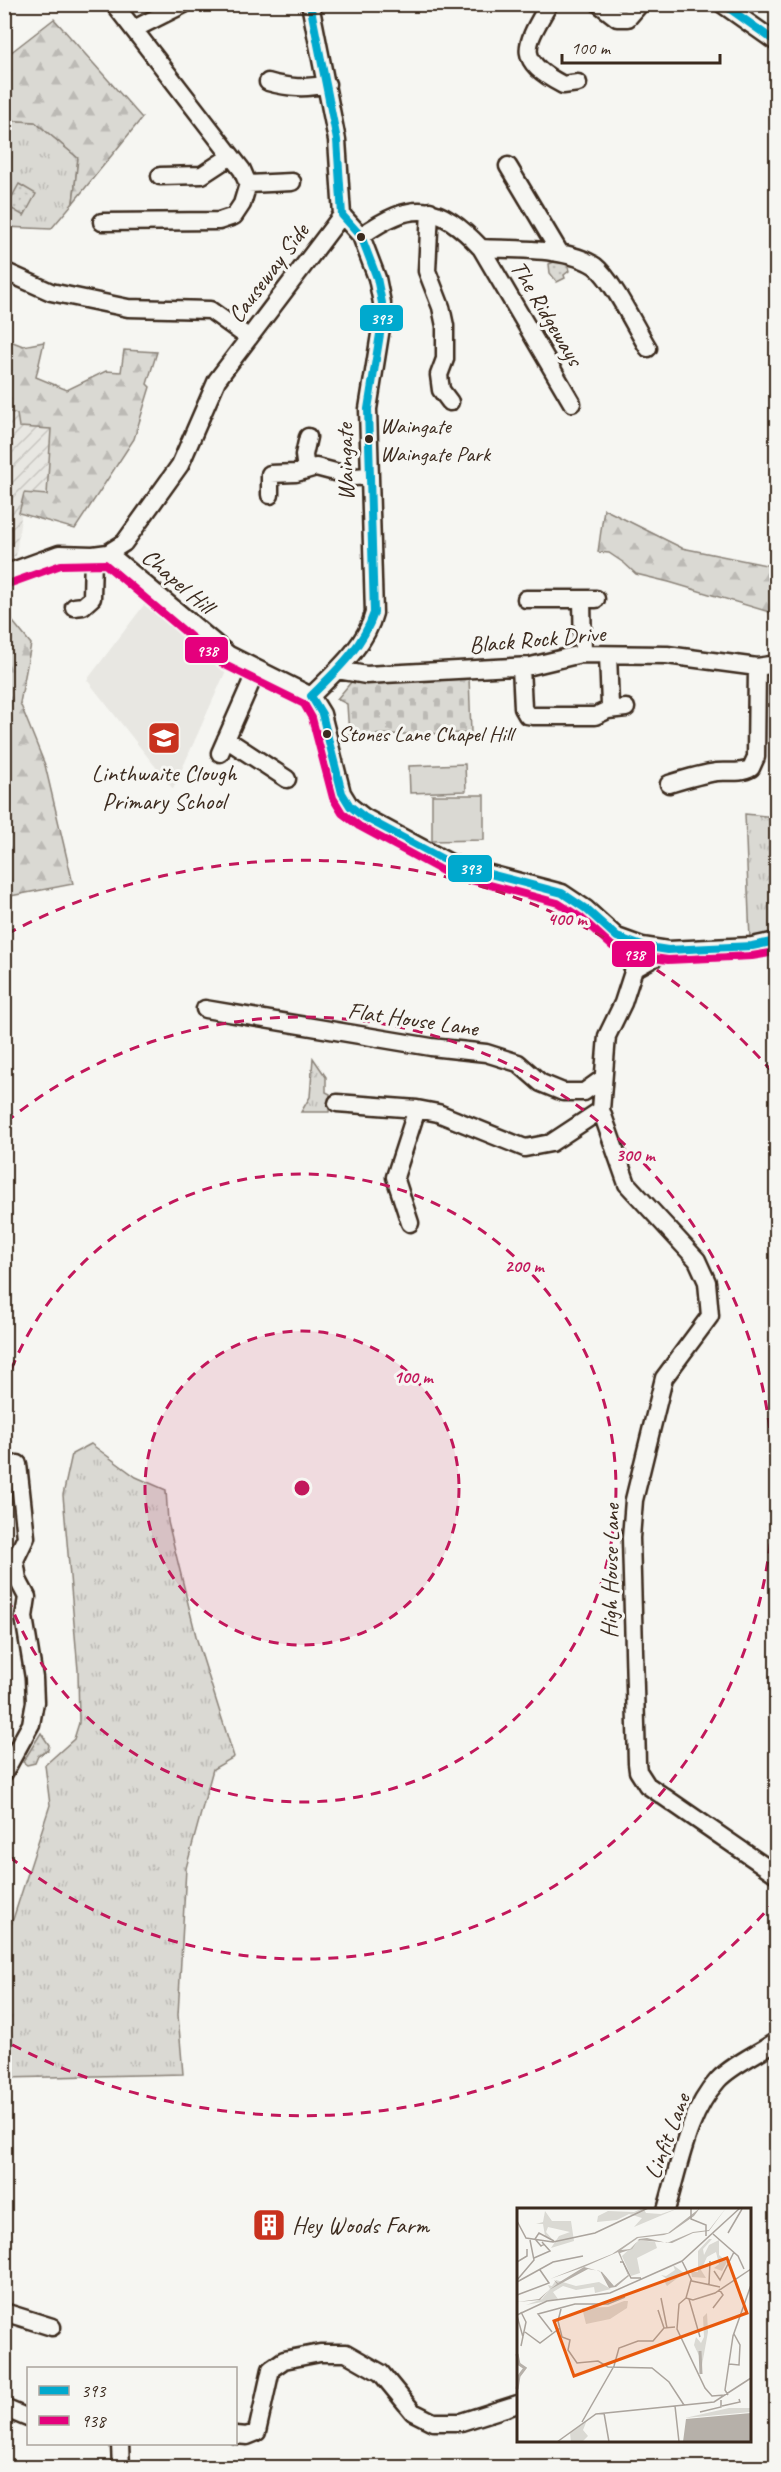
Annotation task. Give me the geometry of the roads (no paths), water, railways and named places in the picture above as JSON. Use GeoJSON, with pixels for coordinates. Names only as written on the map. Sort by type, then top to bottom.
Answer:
{"type":"FeatureCollection","features":[{"type":"Feature","properties":{"kind":"street"},"geometry":{"type":"LineString","coordinates":[[102,222],[219,221],[234,216],[242,204],[248,184],[242,170],[114,4]]}},
{"type":"Feature","properties":{"kind":"street"},"geometry":{"type":"LineString","coordinates":[[134,28],[184,4]]}},
{"type":"Feature","properties":{"kind":"street","name":"Causeway Side"},"geometry":{"type":"LineString","coordinates":[[101,554],[124,543],[180,465],[217,380],[342,215],[337,140],[310,4]]}},
{"type":"Feature","properties":{"kind":"street"},"geometry":{"type":"LineString","coordinates":[[549,4],[528,44],[529,56],[536,68],[563,85],[578,83]]}},
{"type":"Feature","properties":{"kind":"street"},"geometry":{"type":"LineString","coordinates":[[599,4],[617,18],[628,18],[640,4]]}},
{"type":"Feature","properties":{"kind":"street"},"geometry":{"type":"LineString","coordinates":[[722,4],[777,42]]}},
{"type":"Feature","properties":{"kind":"street"},"geometry":{"type":"LineString","coordinates":[[268,82],[284,87],[308,88],[327,84]]}},
{"type":"Feature","properties":{"kind":"street"},"geometry":{"type":"LineString","coordinates":[[160,176],[202,176],[231,156]]}},
{"type":"Feature","properties":{"kind":"street","name":"The Ridgeways"},"geometry":{"type":"LineString","coordinates":[[508,166],[560,254]]}},
{"type":"Feature","properties":{"kind":"street"},"geometry":{"type":"LineString","coordinates":[[248,184],[292,182]]}},
{"type":"Feature","properties":{"kind":"street"},"geometry":{"type":"LineString","coordinates":[[361,236],[376,226],[405,213],[430,211],[427,272],[441,307],[445,326],[446,360],[439,375],[441,390],[450,402]]}},
{"type":"Feature","properties":{"kind":"street","name":"The Ridgeways"},"geometry":{"type":"LineString","coordinates":[[430,211],[448,218],[481,248],[572,403]]}},
{"type":"Feature","properties":{"kind":"street","name":"Waingate"},"geometry":{"type":"LineString","coordinates":[[311,696],[338,670],[371,626],[374,613],[368,409],[381,328],[382,303],[377,278],[361,236],[342,215]]}},
{"type":"Feature","properties":{"kind":"street","name":"The Ridgeways"},"geometry":{"type":"LineString","coordinates":[[481,248],[560,254],[594,266],[605,276],[648,348]]}},
{"type":"Feature","properties":{"kind":"street"},"geometry":{"type":"LineString","coordinates":[[4,271],[51,292],[128,308],[210,310],[249,338]]}},
{"type":"Feature","properties":{"kind":"street"},"geometry":{"type":"LineString","coordinates":[[306,470],[304,455],[308,437]]}},
{"type":"Feature","properties":{"kind":"street"},"geometry":{"type":"LineString","coordinates":[[270,495],[269,468],[296,473],[316,468],[354,477],[369,476]]}},
{"type":"Feature","properties":{"kind":"street"},"geometry":{"type":"LineString","coordinates":[[4,574],[59,554],[101,554],[92,598],[83,606],[74,607]]}},
{"type":"Feature","properties":{"kind":"street","name":"Chapel Hill"},"geometry":{"type":"LineString","coordinates":[[101,554],[229,655],[311,696]]}},
{"type":"Feature","properties":{"kind":"street"},"geometry":{"type":"LineString","coordinates":[[526,599],[589,599],[583,654]]}},
{"type":"Feature","properties":{"kind":"street","name":"Black Rock Drive"},"geometry":{"type":"LineString","coordinates":[[338,670],[366,675],[522,667],[583,654],[667,655],[757,667],[777,664]]}},
{"type":"Feature","properties":{"kind":"street"},"geometry":{"type":"LineString","coordinates":[[608,655],[610,705],[608,710]]}},
{"type":"Feature","properties":{"kind":"street"},"geometry":{"type":"LineString","coordinates":[[522,667],[523,708],[526,715],[533,717],[595,716],[608,710],[626,708]]}},
{"type":"Feature","properties":{"kind":"street"},"geometry":{"type":"LineString","coordinates":[[669,784],[700,775],[743,772],[751,768],[756,757],[757,667]]}},
{"type":"Feature","properties":{"kind":"street"},"geometry":{"type":"LineString","coordinates":[[257,669],[223,746],[287,779]]}},
{"type":"Feature","properties":{"kind":"street"},"geometry":{"type":"LineString","coordinates":[[311,696],[322,714],[342,794],[356,811],[452,864],[562,893],[586,909],[616,937],[634,969],[668,950]]}},
{"type":"Feature","properties":{"kind":"street"},"geometry":{"type":"LineString","coordinates":[[616,937],[642,946],[668,950],[752,946],[777,941]]}},
{"type":"Feature","properties":{"kind":"street","name":"High House Lane"},"geometry":{"type":"LineString","coordinates":[[634,969],[624,1003],[606,1036],[601,1110],[627,1184],[697,1260],[707,1282],[710,1316],[664,1378],[634,1500],[631,1538],[635,1736],[638,1771],[647,1785],[777,1874]]}},
{"type":"Feature","properties":{"kind":"street","name":"Flat House Lane"},"geometry":{"type":"LineString","coordinates":[[205,1009],[419,1045],[486,1053],[518,1063],[541,1083],[563,1092],[584,1092],[602,1079]]}},
{"type":"Feature","properties":{"kind":"street"},"geometry":{"type":"LineString","coordinates":[[337,1103],[417,1109],[438,1113],[525,1148],[551,1143],[601,1110]]}},
{"type":"Feature","properties":{"kind":"street"},"geometry":{"type":"LineString","coordinates":[[410,1223],[395,1177],[417,1109]]}},
{"type":"Feature","properties":{"kind":"street"},"geometry":{"type":"LineString","coordinates":[[4,1773],[32,1724],[35,1702],[34,1678],[24,1617],[27,1597],[18,1580],[15,1560],[26,1537],[18,1464]]}},
{"type":"Feature","properties":{"kind":"street","name":"Linfit Lane"},"geometry":{"type":"LineString","coordinates":[[667,2208],[687,2140],[702,2101],[720,2079],[777,2041]]}},
{"type":"Feature","properties":{"kind":"street"},"geometry":{"type":"LineString","coordinates":[[4,2312],[52,2327]]}},
{"type":"Feature","properties":{"kind":"street"},"geometry":{"type":"LineString","coordinates":[[237,2435],[247,2436],[257,2432],[271,2369],[284,2360],[320,2354],[346,2353],[381,2373],[413,2412],[433,2422],[461,2422],[517,2405]]}},
{"type":"Feature","properties":{"kind":"street"},"geometry":{"type":"LineString","coordinates":[[4,2408],[27,2418]]}},
{"type":"Feature","properties":{"kind":"street"},"geometry":{"type":"LineString","coordinates":[[120,2445],[121,2468]]}},
{"type":"Feature","properties":{"kind":"place","name":"Waingate Waingate Park"},"geometry":{"type":"Point","coordinates":[369,439]}},
{"type":"Feature","properties":{"kind":"place","name":"Stones Lane Chapel Hill"},"geometry":{"type":"Point","coordinates":[327,734]}},
{"type":"Feature","properties":{"kind":"place","name":"Linthwaite Clough Primary School"},"geometry":{"type":"Point","coordinates":[164,738]}},
{"type":"Feature","properties":{"kind":"place","name":"Hey Woods Farm"},"geometry":{"type":"Point","coordinates":[269,2225]}}]}
